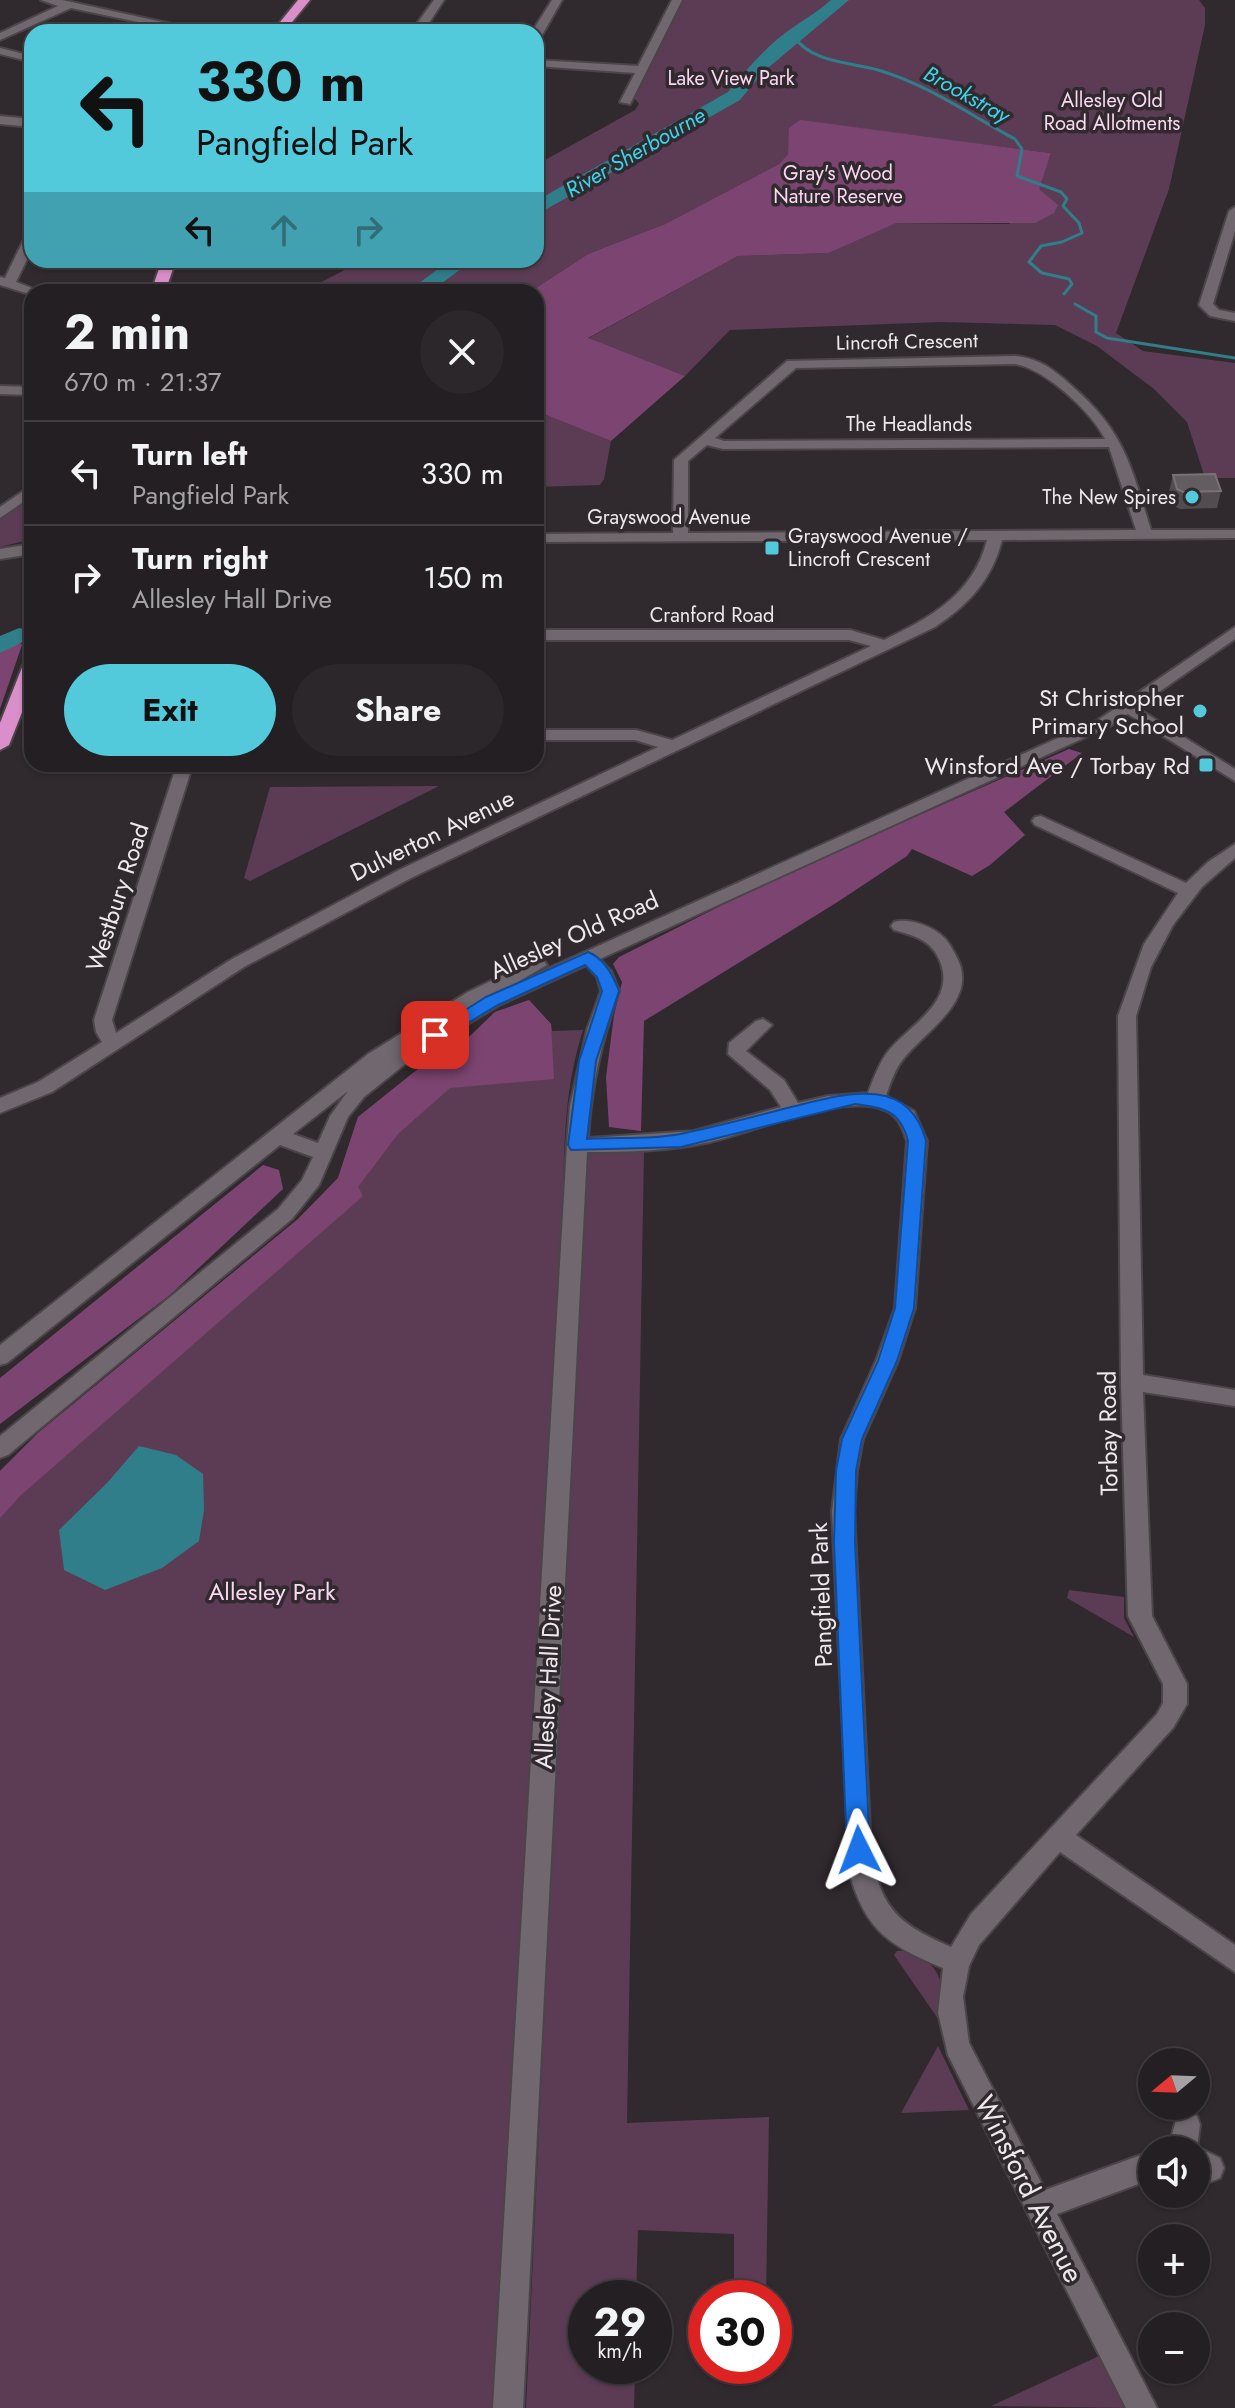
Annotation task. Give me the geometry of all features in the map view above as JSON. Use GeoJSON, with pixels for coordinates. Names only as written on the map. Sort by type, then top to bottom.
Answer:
{"type":"FeatureCollection","features":[{"type":"Feature","properties":{"kind":"highway"},"geometry":{"type":"LineString","coordinates":[[288,24],[304,0]]}},
{"type":"Feature","properties":{"kind":"highway"},"geometry":{"type":"LineString","coordinates":[[0,745],[24,685]]}},
{"type":"Feature","properties":{"kind":"street"},"geometry":{"type":"LineString","coordinates":[[46,0],[163,24]]}},
{"type":"Feature","properties":{"kind":"street"},"geometry":{"type":"LineString","coordinates":[[28,24],[83,0]]}},
{"type":"Feature","properties":{"kind":"street"},"geometry":{"type":"LineString","coordinates":[[422,24],[439,0]]}},
{"type":"Feature","properties":{"kind":"street"},"geometry":{"type":"LineString","coordinates":[[543,24],[557,0]]}},
{"type":"Feature","properties":{"kind":"street"},"geometry":{"type":"LineString","coordinates":[[625,105],[677,0]]}},
{"type":"Feature","properties":{"kind":"street"},"geometry":{"type":"LineString","coordinates":[[0,37],[24,26]]}},
{"type":"Feature","properties":{"kind":"street"},"geometry":{"type":"LineString","coordinates":[[0,51],[24,57]]}},
{"type":"Feature","properties":{"kind":"street"},"geometry":{"type":"LineString","coordinates":[[544,64],[640,70]]}},
{"type":"Feature","properties":{"kind":"street"},"geometry":{"type":"LineString","coordinates":[[0,120],[24,122]]}},
{"type":"Feature","properties":{"kind":"street"},"geometry":{"type":"LineString","coordinates":[[1235,211],[1206,305],[1215,313],[1235,317]]}},
{"type":"Feature","properties":{"kind":"street"},"geometry":{"type":"LineString","coordinates":[[0,297],[24,252]]}},
{"type":"Feature","properties":{"kind":"street","name":"Lincroft Crescent"},"geometry":{"type":"LineString","coordinates":[[680,537],[680,464],[792,364],[1021,360],[1042,367],[1101,421],[1115,443],[1145,536]]}},
{"type":"Feature","properties":{"kind":"street"},"geometry":{"type":"LineString","coordinates":[[0,390],[24,391]]}},
{"type":"Feature","properties":{"kind":"street","name":"The Headlands"},"geometry":{"type":"LineString","coordinates":[[705,440],[723,445],[1115,443]]}},
{"type":"Feature","properties":{"kind":"street"},"geometry":{"type":"LineString","coordinates":[[0,514],[24,495]]}},
{"type":"Feature","properties":{"kind":"street","name":"Grayswood Avenue"},"geometry":{"type":"LineString","coordinates":[[544,538],[1235,534]]}},
{"type":"Feature","properties":{"kind":"street","name":"Dulverton Avenue"},"geometry":{"type":"LineString","coordinates":[[0,1106],[45,1087],[238,963],[335,910],[453,850],[929,624],[965,599],[985,571],[995,536]]}},
{"type":"Feature","properties":{"kind":"street"},"geometry":{"type":"LineString","coordinates":[[0,554],[24,550]]}},
{"type":"Feature","properties":{"kind":"street","name":"Allesley Old Road"},"geometry":{"type":"LineString","coordinates":[[1123,705],[1235,616]]}},
{"type":"Feature","properties":{"kind":"street","name":"Allesley Old Road"},"geometry":{"type":"LineString","coordinates":[[0,1357],[386,1051],[484,989],[1067,742],[1235,632]]}},
{"type":"Feature","properties":{"kind":"street","name":"Cranford Road"},"geometry":{"type":"LineString","coordinates":[[544,635],[850,635],[885,645]]}},
{"type":"Feature","properties":{"kind":"street"},"geometry":{"type":"LineString","coordinates":[[1123,705],[1235,776]]}},
{"type":"Feature","properties":{"kind":"street"},"geometry":{"type":"LineString","coordinates":[[544,735],[636,735],[673,746]]}},
{"type":"Feature","properties":{"kind":"street","name":"Westbury Road"},"geometry":{"type":"LineString","coordinates":[[113,1043],[105,1032],[103,1020],[182,772]]}},
{"type":"Feature","properties":{"kind":"street"},"geometry":{"type":"LineString","coordinates":[[1041,821],[1188,891]]}},
{"type":"Feature","properties":{"kind":"street","name":"Allesley Old Road"},"geometry":{"type":"LineString","coordinates":[[0,1449],[285,1214],[315,1177],[343,1109],[373,1079],[451,1024],[492,1001],[854,831]]}},
{"type":"Feature","properties":{"kind":"street","name":"Torbay Road"},"geometry":{"type":"LineString","coordinates":[[958,1962],[969,1937],[980,1922],[1165,1721],[1175,1704],[1172,1674],[1140,1616],[1132,1382],[1127,1016],[1147,954],[1166,919],[1188,891],[1235,849]]}},
{"type":"Feature","properties":{"kind":"street"},"geometry":{"type":"LineString","coordinates":[[577,1145],[681,1141],[845,1099],[875,1100],[895,1056],[946,1003],[955,981],[951,960],[941,943],[914,929],[900,926]]}},
{"type":"Feature","properties":{"kind":"street","name":"Allesley Hall Drive"},"geometry":{"type":"LineString","coordinates":[[508,2408],[577,1145],[587,1061],[610,991],[605,975],[588,957]]}},
{"type":"Feature","properties":{"kind":"street"},"geometry":{"type":"LineString","coordinates":[[763,1025],[736,1048],[737,1054],[777,1085],[794,1112]]}},
{"type":"Feature","properties":{"kind":"street","name":"Pangfield Park"},"geometry":{"type":"LineString","coordinates":[[875,1100],[887,1103],[906,1115],[913,1124],[917,1141],[905,1308],[887,1361],[852,1439],[846,1471],[844,1527],[862,1885],[885,1922],[920,1946],[958,1962]]}},
{"type":"Feature","properties":{"kind":"street"},"geometry":{"type":"LineString","coordinates":[[277,1136],[324,1153]]}},
{"type":"Feature","properties":{"kind":"street"},"geometry":{"type":"LineString","coordinates":[[1132,1382],[1235,1398]]}},
{"type":"Feature","properties":{"kind":"street"},"geometry":{"type":"LineString","coordinates":[[1059,1837],[1235,1960]]}},
{"type":"Feature","properties":{"kind":"street","name":"Winsford Avenue"},"geometry":{"type":"LineString","coordinates":[[958,1962],[948,1999],[957,2046],[1142,2408]]}},
{"type":"Feature","properties":{"kind":"street"},"geometry":{"type":"LineString","coordinates":[[1038,2207],[1138,2170]]}},
{"type":"Feature","properties":{"kind":"green space"},"geometry":{"type":"Polygon","coordinates":[[[684,0],[1199,0],[1205,8],[1205,25],[1169,189],[1116,333],[1143,351],[1235,363],[1235,478],[1205,478],[1187,422],[1154,389],[1097,346],[1055,325],[941,322],[730,330],[685,376],[587,339],[738,256],[829,253],[895,223],[1009,224],[1038,189],[1051,153],[800,121],[790,128],[788,154],[779,164],[665,224],[588,254],[542,284],[318,284],[348,268],[544,268],[544,161],[635,110],[639,104],[635,94],[684,0]]]}},
{"type":"Feature","properties":{"kind":"green space","name":"Gray's Wood Nature Reserve"},"geometry":{"type":"Polygon","coordinates":[[[800,120],[1051,153],[1039,189],[1058,205],[1054,213],[1035,223],[896,223],[829,253],[738,256],[588,338],[685,376],[611,441],[544,414],[542,284],[588,254],[665,224],[779,164],[788,154],[789,128],[800,120]]]}},
{"type":"Feature","properties":{"kind":"green space"},"geometry":{"type":"Polygon","coordinates":[[[544,414],[611,441],[604,479],[600,485],[544,487],[544,414]]]}},
{"type":"Feature","properties":{"kind":"green space"},"geometry":{"type":"Polygon","coordinates":[[[24,502],[24,541],[0,547],[0,520],[24,502]]]}},
{"type":"Feature","properties":{"kind":"green space"},"geometry":{"type":"Polygon","coordinates":[[[14,634],[22,645],[0,709],[0,639],[14,634]]]}},
{"type":"Feature","properties":{"kind":"green space"},"geometry":{"type":"Polygon","coordinates":[[[1069,749],[1082,753],[1004,812],[1025,835],[990,865],[972,876],[912,849],[907,856],[836,903],[644,1021],[641,1131],[609,1127],[606,1077],[614,1015],[622,982],[613,964],[619,957],[778,877],[1069,749]]]}},
{"type":"Feature","properties":{"kind":"green space"},"geometry":{"type":"Polygon","coordinates":[[[439,786],[250,881],[244,878],[270,787],[439,786]]]}},
{"type":"Feature","properties":{"kind":"green space","name":"Allesley Park"},"geometry":{"type":"Polygon","coordinates":[[[529,1000],[551,1024],[552,1031],[583,1030],[571,1079],[566,1128],[563,1228],[494,2408],[0,2408],[0,1471],[38,1433],[298,1219],[338,1178],[358,1117],[423,1065],[470,1036],[495,1012],[529,1000]]]}},
{"type":"Feature","properties":{"kind":"green space"},"geometry":{"type":"Polygon","coordinates":[[[529,1000],[551,1024],[554,1079],[450,1088],[398,1134],[358,1187],[363,1196],[20,1496],[0,1518],[0,1471],[38,1433],[298,1219],[338,1178],[358,1117],[423,1065],[470,1036],[495,1012],[529,1000]]]}},
{"type":"Feature","properties":{"kind":"green space"},"geometry":{"type":"Polygon","coordinates":[[[644,1150],[627,2123],[769,2117],[766,2280],[734,2280],[734,2234],[638,2230],[637,2280],[568,2280],[568,2384],[635,2384],[634,2408],[526,2408],[576,1340],[588,1151],[644,1150]]]}},
{"type":"Feature","properties":{"kind":"green space"},"geometry":{"type":"Polygon","coordinates":[[[263,1165],[279,1170],[283,1189],[170,1295],[0,1424],[0,1378],[263,1165]]]}},
{"type":"Feature","properties":{"kind":"green space"},"geometry":{"type":"Polygon","coordinates":[[[1069,1590],[1124,1597],[1124,1618],[1134,1637],[1067,1598],[1069,1590]]]}},
{"type":"Feature","properties":{"kind":"green space"},"geometry":{"type":"Polygon","coordinates":[[[897,1951],[921,1958],[935,1971],[942,1988],[943,2026],[894,1955],[897,1951]]]}},
{"type":"Feature","properties":{"kind":"green space"},"geometry":{"type":"Polygon","coordinates":[[[938,2046],[969,2110],[901,2113],[938,2046]]]}},
{"type":"Feature","properties":{"kind":"green space"},"geometry":{"type":"Polygon","coordinates":[[[1099,2356],[1127,2408],[991,2406],[1099,2356]]]}},
{"type":"Feature","properties":{"kind":"water"},"geometry":{"type":"Polygon","coordinates":[[[139,1446],[176,1455],[203,1474],[204,1510],[199,1541],[162,1568],[105,1590],[64,1570],[59,1530],[139,1446]]]}},
{"type":"Feature","properties":{"kind":"building"},"geometry":{"type":"Polygon","coordinates":[[[1215,474],[1221,491],[1183,492],[1177,489],[1173,475],[1215,474]]]}},
{"type":"Feature","properties":{"kind":"waterway","name":"River Sherbourne"},"geometry":{"type":"LineString","coordinates":[[544,204],[734,96],[757,68],[800,30],[820,19],[841,0]]}},
{"type":"Feature","properties":{"kind":"waterway","name":"Brookstray"},"geometry":{"type":"LineString","coordinates":[[794,37],[802,46],[821,57],[878,70],[914,83],[1015,139],[1022,149],[1017,176],[1061,192],[1067,199],[1063,206],[1079,223],[1082,233],[1062,242],[1041,246],[1029,262],[1042,273],[1069,279],[1072,284],[1064,294]]}},
{"type":"Feature","properties":{"kind":"waterway","name":"River Sherbourne"},"geometry":{"type":"LineString","coordinates":[[428,284],[452,268]]}},
{"type":"Feature","properties":{"kind":"waterway","name":"Brookstray"},"geometry":{"type":"LineString","coordinates":[[1075,304],[1096,316],[1096,332],[1107,338],[1235,358]]}},
{"type":"Feature","properties":{"kind":"waterway","name":"River Sherbourne"},"geometry":{"type":"LineString","coordinates":[[0,646],[19,635]]}},
{"type":"Feature","properties":{"kind":"place","name":"The New Spires"},"geometry":{"type":"Point","coordinates":[1192,497]}},
{"type":"Feature","properties":{"kind":"place","name":"Grayswood Avenue / Lincroft Crescent"},"geometry":{"type":"Point","coordinates":[772,548]}},
{"type":"Feature","properties":{"kind":"place","name":"St Christopher Primary School"},"geometry":{"type":"Point","coordinates":[1200,711]}},
{"type":"Feature","properties":{"kind":"place","name":"Winsford Ave / Torbay Rd"},"geometry":{"type":"Point","coordinates":[1206,765]}},
{"type":"Feature","properties":{"kind":"route"},"geometry":{"type":"LineString","coordinates":[[435,1035],[492,1001],[588,957],[605,975],[610,991],[587,1061],[577,1145],[681,1141],[855,1098],[887,1103],[906,1115],[913,1124],[917,1141],[905,1308],[887,1361],[852,1439],[843,1511],[859,1850]]}},
{"type":"Feature","properties":{"kind":"park label","name":"Lake View Park"},"geometry":{"type":"Point","coordinates":[731,78]}},
{"type":"Feature","properties":{"kind":"park label","name":"Allesley Old Road Allotments"},"geometry":{"type":"Point","coordinates":[1112,112]}}]}
